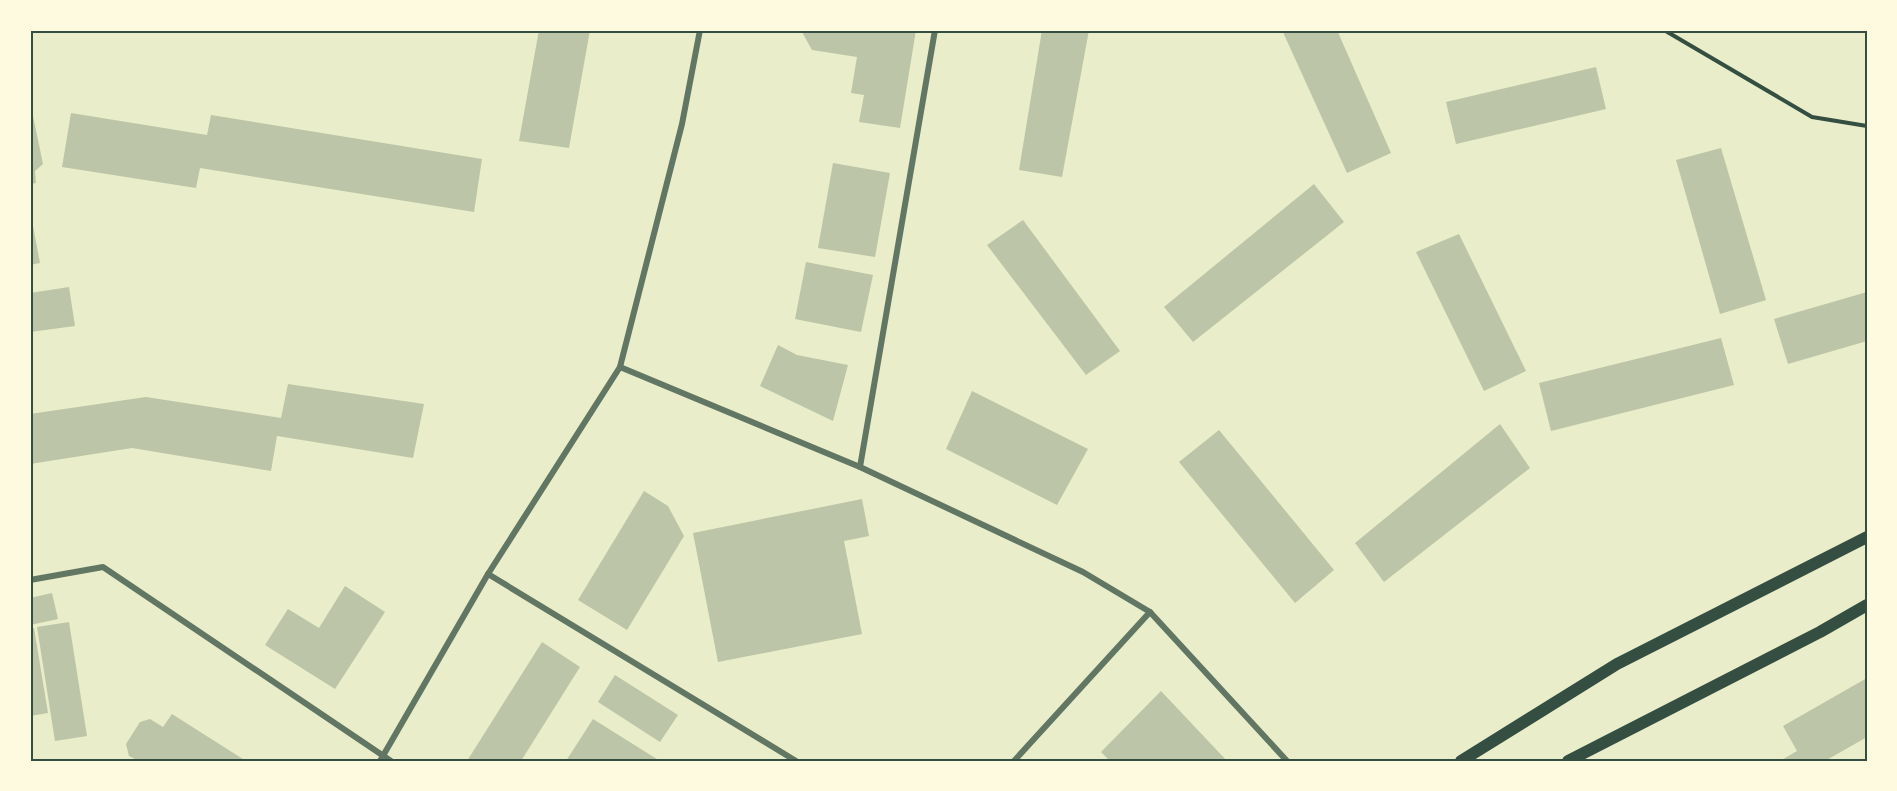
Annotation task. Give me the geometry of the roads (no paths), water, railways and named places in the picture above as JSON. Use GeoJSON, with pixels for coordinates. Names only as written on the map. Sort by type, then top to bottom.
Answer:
{"type":"FeatureCollection","features":[{"type":"Feature","properties":{"kind":"main road"},"geometry":{"type":"LineString","coordinates":[[1461,761],[1617,664],[1867,537]]}},
{"type":"Feature","properties":{"kind":"main road"},"geometry":{"type":"LineString","coordinates":[[1568,761],[1820,632],[1867,604]]}},
{"type":"Feature","properties":{"kind":"street"},"geometry":{"type":"LineString","coordinates":[[381,758],[488,574],[620,367],[682,124],[700,30]]}},
{"type":"Feature","properties":{"kind":"street"},"geometry":{"type":"LineString","coordinates":[[860,467],[935,30]]}},
{"type":"Feature","properties":{"kind":"street"},"geometry":{"type":"LineString","coordinates":[[620,367],[860,467],[1083,572],[1150,612],[1287,761]]}},
{"type":"Feature","properties":{"kind":"street"},"geometry":{"type":"LineString","coordinates":[[30,580],[103,567],[381,758],[391,761]]}},
{"type":"Feature","properties":{"kind":"street"},"geometry":{"type":"LineString","coordinates":[[488,574],[796,761]]}},
{"type":"Feature","properties":{"kind":"street"},"geometry":{"type":"LineString","coordinates":[[1014,761],[1150,612]]}}]}
